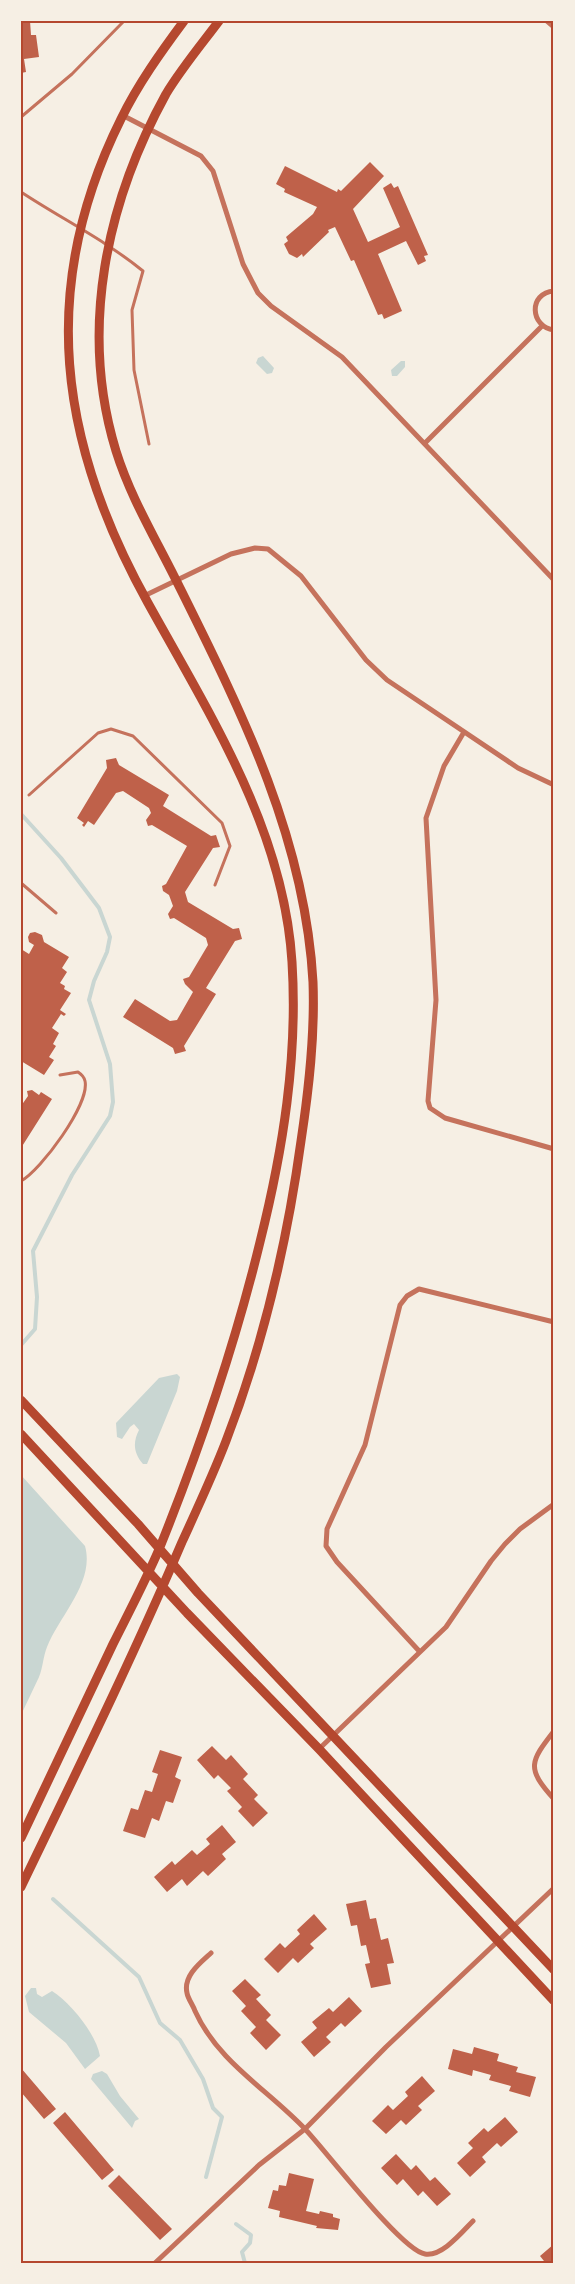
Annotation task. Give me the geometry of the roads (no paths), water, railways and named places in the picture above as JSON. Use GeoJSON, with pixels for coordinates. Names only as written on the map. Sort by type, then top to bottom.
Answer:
{"type":"FeatureCollection","features":[{"type":"Feature","properties":{"kind":"main road"},"geometry":{"type":"LineString","coordinates":[[21,1838],[159,1549],[204,1435],[234,1344],[274,1185],[286,1123],[292,1054],[292,962],[287,921],[276,868],[256,810],[222,738],[112,534],[92,484],[78,433],[70,381],[68,341],[70,306],[80,228],[92,186],[122,115],[154,63],[184,21]]}},
{"type":"Feature","properties":{"kind":"main road"},"geometry":{"type":"LineString","coordinates":[[21,1887],[163,1586],[226,1440],[267,1315],[294,1189],[312,1059],[313,982],[307,918],[294,857],[277,803],[249,733],[176,580],[134,499],[115,448],[99,357],[98,304],[108,244],[126,184],[168,92],[219,21]]}},
{"type":"Feature","properties":{"kind":"main road"},"geometry":{"type":"LineString","coordinates":[[21,1400],[172,1565],[554,1970]]}},
{"type":"Feature","properties":{"kind":"main road"},"geometry":{"type":"LineString","coordinates":[[21,1434],[554,2001]]}},
{"type":"Feature","properties":{"kind":"street"},"geometry":{"type":"LineString","coordinates":[[547,21],[554,27]]}},
{"type":"Feature","properties":{"kind":"street"},"geometry":{"type":"LineString","coordinates":[[122,115],[202,156],[213,172],[243,264],[258,293],[270,306],[342,357],[554,580]]}},
{"type":"Feature","properties":{"kind":"street"},"geometry":{"type":"LineString","coordinates":[[554,291],[543,294],[536,302],[535,315],[542,326],[554,330]]}},
{"type":"Feature","properties":{"kind":"street"},"geometry":{"type":"LineString","coordinates":[[425,443],[542,326]]}},
{"type":"Feature","properties":{"kind":"street"},"geometry":{"type":"LineString","coordinates":[[144,596],[231,554],[255,548],[268,549],[301,576],[366,660],[387,680],[518,768],[554,785]]}},
{"type":"Feature","properties":{"kind":"street"},"geometry":{"type":"LineString","coordinates":[[464,732],[444,766],[426,818],[436,1000],[428,1101],[430,1108],[445,1118],[554,1150]]}},
{"type":"Feature","properties":{"kind":"street"},"geometry":{"type":"LineString","coordinates":[[420,1652],[337,1562],[326,1546],[327,1529],[365,1445],[400,1305],[407,1296],[419,1289],[554,1322]]}},
{"type":"Feature","properties":{"kind":"street"},"geometry":{"type":"LineString","coordinates":[[319,1749],[446,1627],[491,1561],[505,1544],[520,1529],[554,1504]]}},
{"type":"Feature","properties":{"kind":"street"},"geometry":{"type":"LineString","coordinates":[[554,1731],[536,1753],[534,1762],[535,1772],[540,1784],[554,1799]]}},
{"type":"Feature","properties":{"kind":"street"},"geometry":{"type":"LineString","coordinates":[[155,2263],[259,2165],[305,2129],[386,2047],[514,1928],[554,1888]]}},
{"type":"Feature","properties":{"kind":"street"},"geometry":{"type":"LineString","coordinates":[[211,1954],[192,1971],[187,1981],[187,1993],[200,2023],[225,2057],[305,2129],[394,2232],[411,2248],[425,2254],[437,2252],[473,2221]]}},
{"type":"Feature","properties":{"kind":"lane"},"geometry":{"type":"LineString","coordinates":[[21,117],[72,74],[124,21]]}},
{"type":"Feature","properties":{"kind":"lane"},"geometry":{"type":"LineString","coordinates":[[21,192],[58,217],[108,244],[143,271],[132,310],[134,370],[149,444]]}},
{"type":"Feature","properties":{"kind":"lane"},"geometry":{"type":"LineString","coordinates":[[29,795],[98,733],[118,730],[133,736],[222,823],[230,846],[215,885]]}},
{"type":"Feature","properties":{"kind":"lane"},"geometry":{"type":"LineString","coordinates":[[21,883],[56,913]]}},
{"type":"Feature","properties":{"kind":"lane"},"geometry":{"type":"LineString","coordinates":[[21,1181],[33,1171],[58,1142],[82,1096],[85,1082],[83,1076],[78,1072],[60,1075]]}},
{"type":"Feature","properties":{"kind":"waterway"},"geometry":{"type":"LineString","coordinates":[[21,814],[61,858],[99,908],[110,937],[107,952],[94,981],[89,1000],[110,1064],[113,1102],[110,1116],[72,1175],[33,1251],[37,1297],[35,1329],[21,1345]]}},
{"type":"Feature","properties":{"kind":"waterway"},"geometry":{"type":"LineString","coordinates":[[53,1899],[139,1977],[160,2023],[180,2040],[203,2079],[213,2108],[222,2117],[206,2177]]}},
{"type":"Feature","properties":{"kind":"waterway"},"geometry":{"type":"LineString","coordinates":[[236,2224],[251,2235],[250,2243],[242,2252],[245,2263]]}}]}
